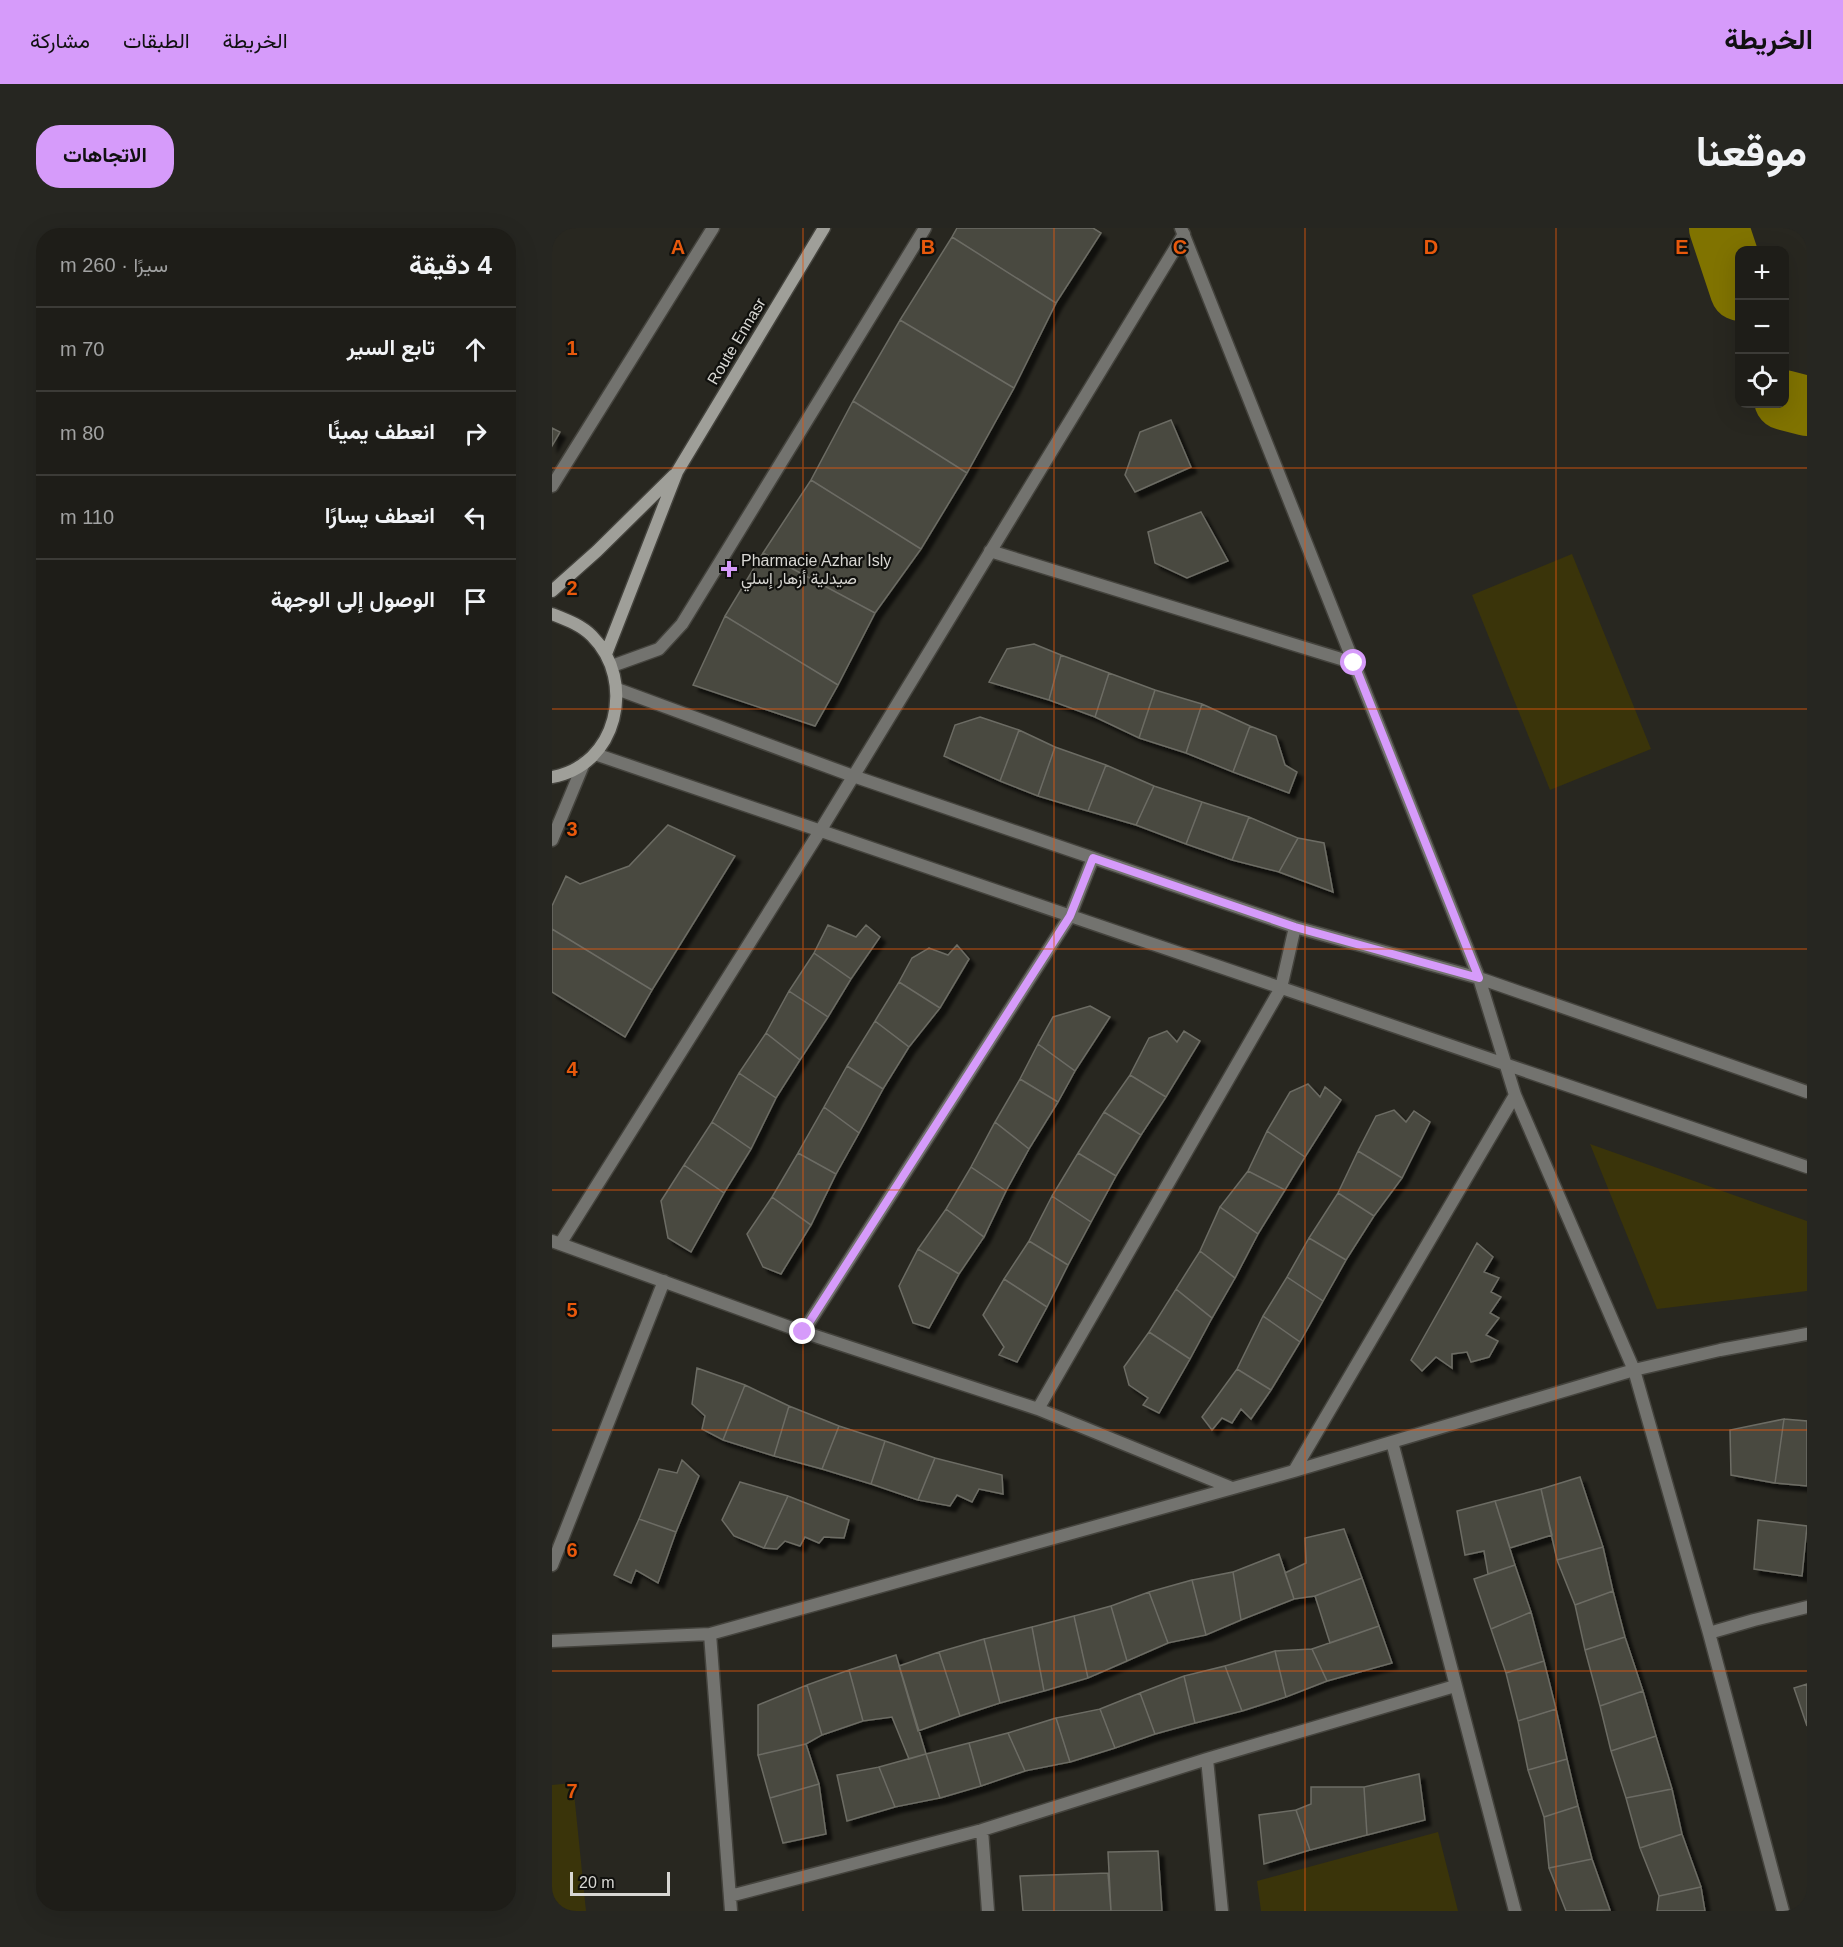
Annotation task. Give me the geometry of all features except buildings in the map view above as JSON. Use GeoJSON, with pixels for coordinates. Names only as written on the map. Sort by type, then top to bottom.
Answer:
{"type":"FeatureCollection","features":[{"type":"Feature","properties":{"kind":"main road","name":"Route Ennasr"},"geometry":{"type":"LineString","coordinates":[[606,654],[677,472],[824,228]]}},
{"type":"Feature","properties":{"kind":"main road","name":"Route Ennasr"},"geometry":{"type":"LineString","coordinates":[[552,591],[597,551],[677,472]]}},
{"type":"Feature","properties":{"kind":"main road"},"geometry":{"type":"LineString","coordinates":[[552,615],[573,622],[592,636],[612,666],[617,689],[616,712],[608,735],[595,754],[561,776],[552,777]]}},
{"type":"Feature","properties":{"kind":"street"},"geometry":{"type":"LineString","coordinates":[[552,486],[713,228]]}},
{"type":"Feature","properties":{"kind":"street"},"geometry":{"type":"LineString","coordinates":[[612,666],[659,649],[682,624],[925,228]]}},
{"type":"Feature","properties":{"kind":"street"},"geometry":{"type":"LineString","coordinates":[[1183,231],[820,831],[556,1243],[803,1332],[1038,1409],[1232,1488]]}},
{"type":"Feature","properties":{"kind":"street"},"geometry":{"type":"LineString","coordinates":[[1183,231],[1479,978],[1515,1095],[1634,1370],[1709,1633],[1783,1911]]}},
{"type":"Feature","properties":{"kind":"street"},"geometry":{"type":"LineString","coordinates":[[990,551],[1354,663]]}},
{"type":"Feature","properties":{"kind":"street"},"geometry":{"type":"LineString","coordinates":[[617,689],[853,776],[1295,927],[1479,978],[1807,1092]]}},
{"type":"Feature","properties":{"kind":"street"},"geometry":{"type":"LineString","coordinates":[[595,754],[1807,1167]]}},
{"type":"Feature","properties":{"kind":"street"},"geometry":{"type":"LineString","coordinates":[[552,840],[584,763]]}},
{"type":"Feature","properties":{"kind":"street"},"geometry":{"type":"LineString","coordinates":[[803,1332],[1070,916],[1093,858]]}},
{"type":"Feature","properties":{"kind":"street"},"geometry":{"type":"LineString","coordinates":[[1038,1409],[1281,988],[1295,927]]}},
{"type":"Feature","properties":{"kind":"street"},"geometry":{"type":"LineString","coordinates":[[1294,1471],[1515,1095]]}},
{"type":"Feature","properties":{"kind":"street"},"geometry":{"type":"LineString","coordinates":[[552,1565],[664,1281]]}},
{"type":"Feature","properties":{"kind":"street"},"geometry":{"type":"LineString","coordinates":[[552,1641],[710,1634],[1294,1471],[1634,1370],[1720,1350],[1807,1334]]}},
{"type":"Feature","properties":{"kind":"street"},"geometry":{"type":"LineString","coordinates":[[1392,1442],[1515,1911]]}},
{"type":"Feature","properties":{"kind":"street"},"geometry":{"type":"LineString","coordinates":[[1709,1633],[1807,1607]]}},
{"type":"Feature","properties":{"kind":"street"},"geometry":{"type":"LineString","coordinates":[[710,1634],[731,1911]]}},
{"type":"Feature","properties":{"kind":"street"},"geometry":{"type":"LineString","coordinates":[[730,1896],[982,1830],[1207,1759],[1455,1686]]}},
{"type":"Feature","properties":{"kind":"street"},"geometry":{"type":"LineString","coordinates":[[1207,1759],[1222,1911]]}},
{"type":"Feature","properties":{"kind":"street"},"geometry":{"type":"LineString","coordinates":[[982,1830],[988,1911]]}},
{"type":"Feature","properties":{"kind":"shaded area"},"geometry":{"type":"Polygon","coordinates":[[[1572,554],[1651,749],[1550,790],[1472,595],[1572,554]]]}},
{"type":"Feature","properties":{"kind":"shaded area"},"geometry":{"type":"Polygon","coordinates":[[[1590,1144],[1807,1221],[1807,1291],[1657,1309],[1590,1144]]]}},
{"type":"Feature","properties":{"kind":"shaded area"},"geometry":{"type":"Polygon","coordinates":[[[573,1783],[586,1911],[552,1911],[552,1785],[573,1783]]]}},
{"type":"Feature","properties":{"kind":"shaded area"},"geometry":{"type":"Polygon","coordinates":[[[1438,1832],[1458,1911],[1261,1911],[1257,1881],[1438,1832]]]}},
{"type":"Feature","properties":{"kind":"waterway"},"geometry":{"type":"LineString","coordinates":[[1719,228],[1735,276]]}},
{"type":"Feature","properties":{"kind":"waterway"},"geometry":{"type":"LineString","coordinates":[[1789,401],[1807,406]]}},
{"type":"Feature","properties":{"kind":"place","name":"Pharmacie Azhar Isly صيدلية أزهار إسلي"},"geometry":{"type":"Point","coordinates":[729,569]}},
{"type":"Feature","properties":{"kind":"route"},"geometry":{"type":"LineString","coordinates":[[803,1332],[1070,916],[1093,858],[1295,927],[1479,978],[1354,663]]}}]}
